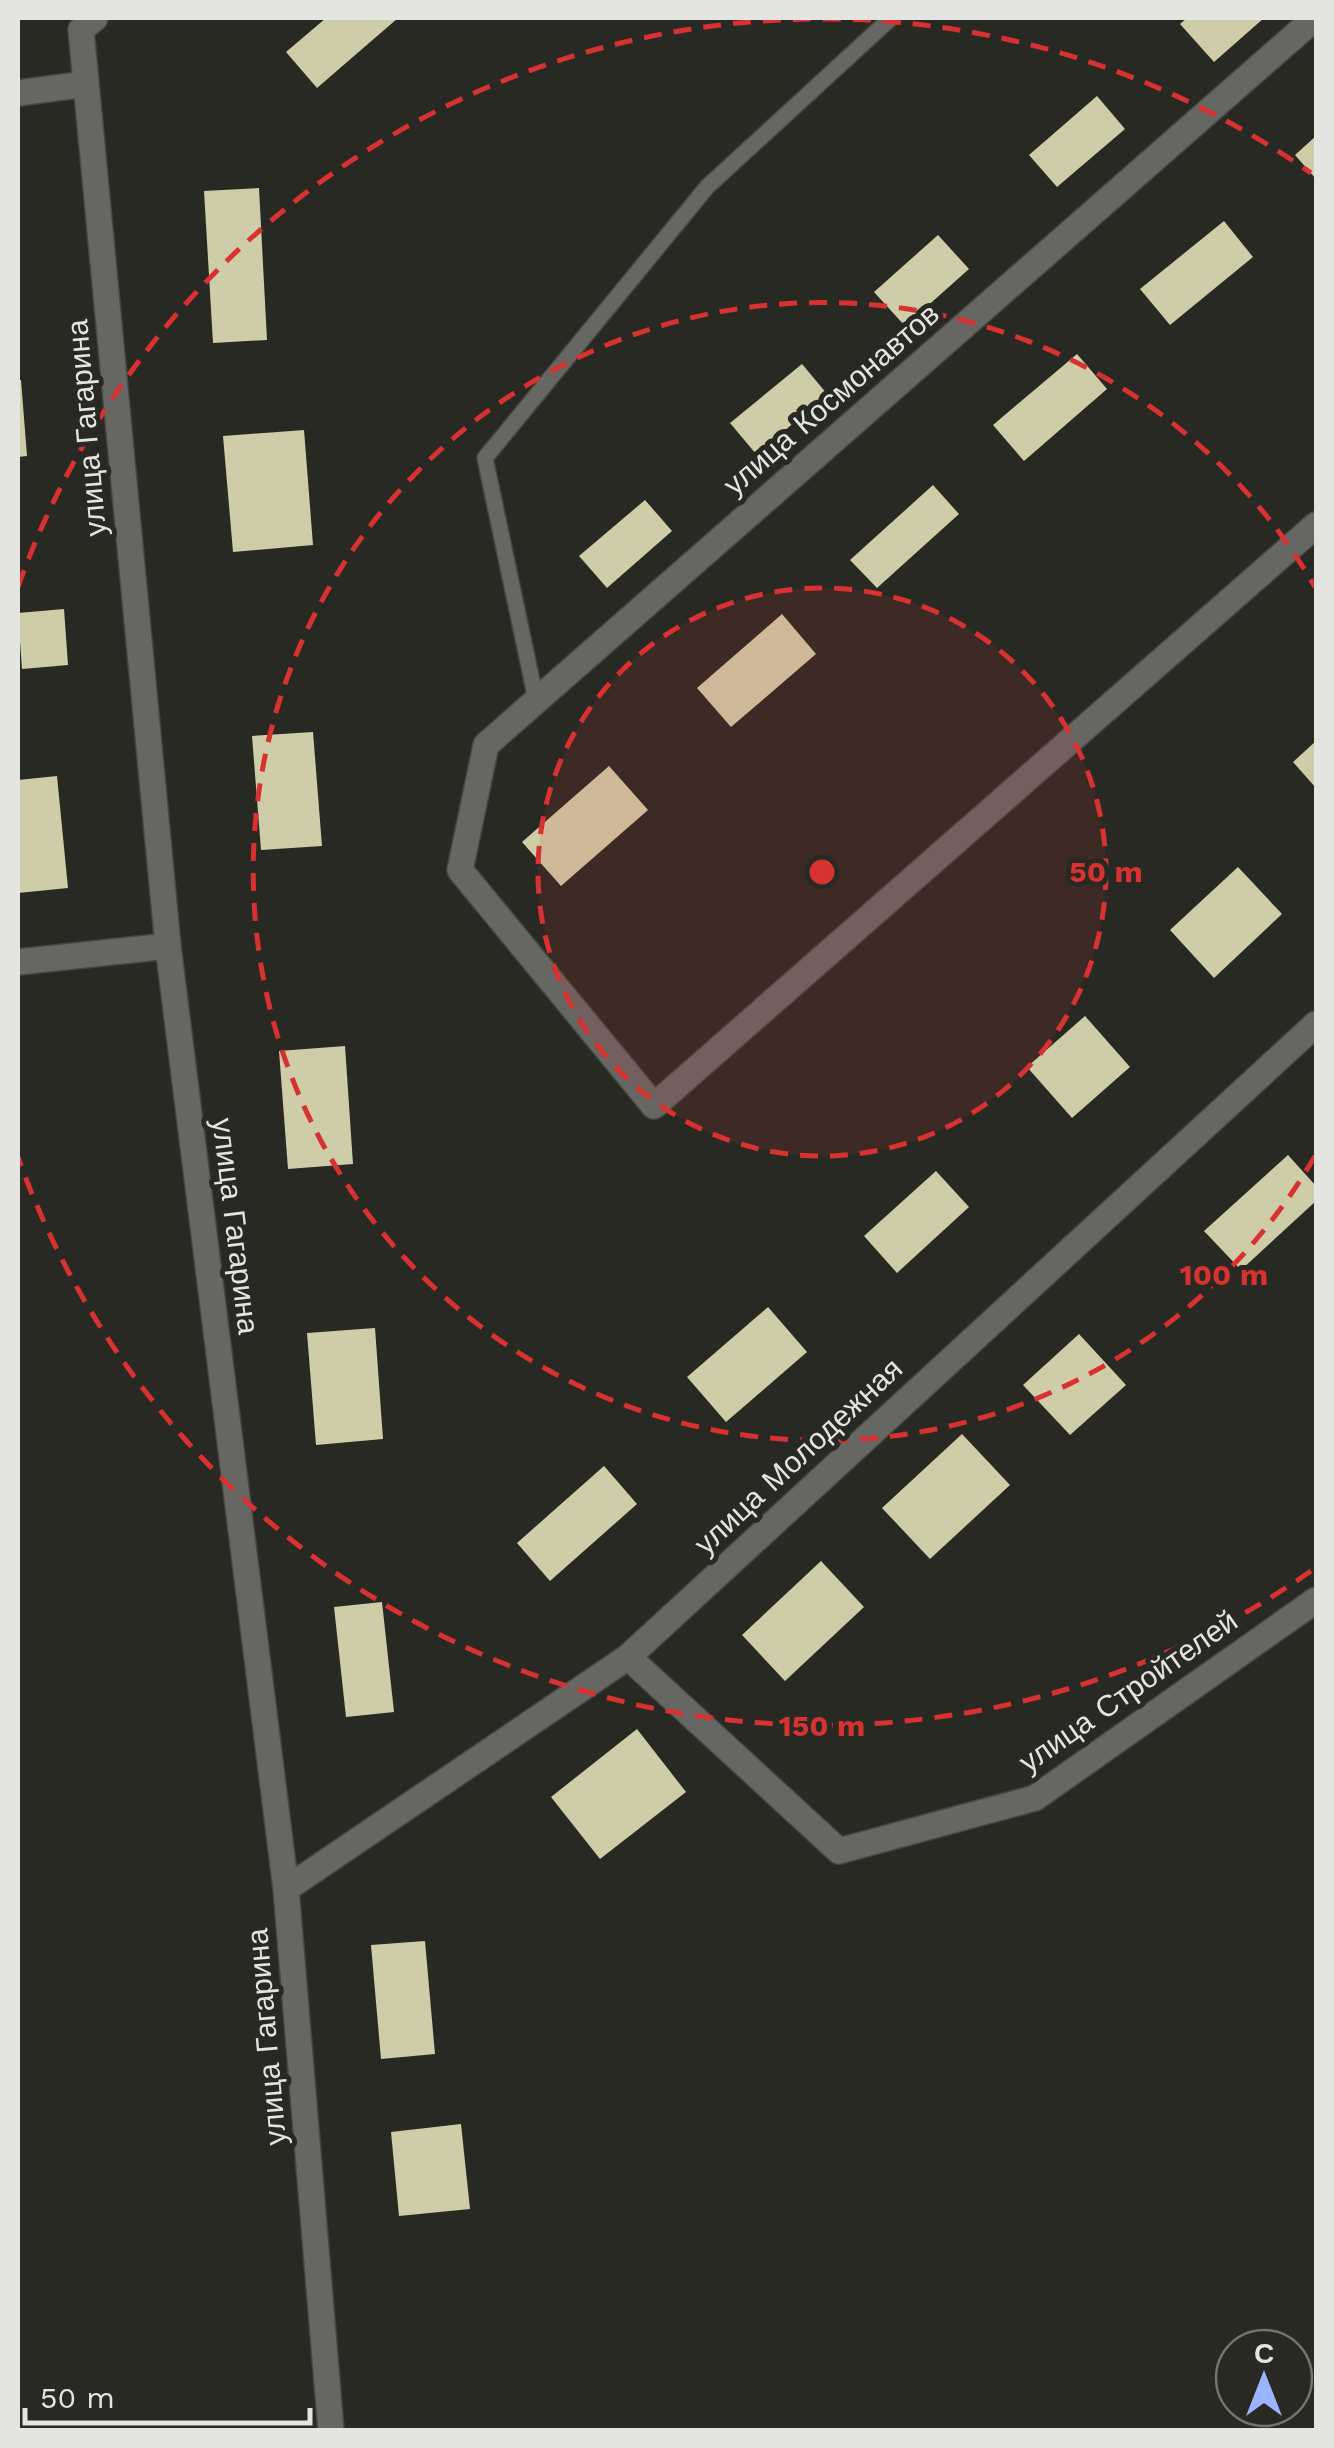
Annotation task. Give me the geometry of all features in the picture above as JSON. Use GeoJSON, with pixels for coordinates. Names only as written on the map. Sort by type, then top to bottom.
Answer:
{"type":"FeatureCollection","features":[{"type":"Feature","properties":{"kind":"street","name":"улица Космонавтов"},"geometry":{"type":"LineString","coordinates":[[1315,18],[486,745],[460,870],[654,1106],[1316,525]]}},
{"type":"Feature","properties":{"kind":"street","name":"улица Гагарина"},"geometry":{"type":"LineString","coordinates":[[88,24],[86,84],[168,946],[286,1889],[331,2430]]}},
{"type":"Feature","properties":{"kind":"street"},"geometry":{"type":"LineString","coordinates":[[18,93],[86,84]]}},
{"type":"Feature","properties":{"kind":"street"},"geometry":{"type":"LineString","coordinates":[[18,962],[168,946]]}},
{"type":"Feature","properties":{"kind":"street","name":"улица Молодежная"},"geometry":{"type":"LineString","coordinates":[[286,1889],[628,1657],[1316,1024]]}},
{"type":"Feature","properties":{"kind":"street","name":"улица Стройтелей"},"geometry":{"type":"LineString","coordinates":[[628,1657],[839,1851],[1035,1798],[1316,1600]]}},
{"type":"Feature","properties":{"kind":"lane"},"geometry":{"type":"LineString","coordinates":[[536,700],[485,458],[707,186],[891,18]]}},
{"type":"Feature","properties":{"kind":"building"},"geometry":{"type":"Polygon","coordinates":[[[326,18],[398,18],[317,88],[286,52],[326,18]]]}},
{"type":"Feature","properties":{"kind":"building"},"geometry":{"type":"Polygon","coordinates":[[[1187,18],[1264,18],[1214,62],[1180,24],[1187,18]]]}},
{"type":"Feature","properties":{"kind":"building"},"geometry":{"type":"Polygon","coordinates":[[[1097,96],[1125,129],[1057,187],[1029,155],[1097,96]]]}},
{"type":"Feature","properties":{"kind":"building"},"geometry":{"type":"Polygon","coordinates":[[[1316,136],[1316,179],[1295,155],[1316,136]]]}},
{"type":"Feature","properties":{"kind":"building"},"geometry":{"type":"Polygon","coordinates":[[[259,188],[267,340],[213,343],[204,191],[259,188]]]}},
{"type":"Feature","properties":{"kind":"building"},"geometry":{"type":"Polygon","coordinates":[[[1224,221],[1253,257],[1170,325],[1140,289],[1224,221]]]}},
{"type":"Feature","properties":{"kind":"building"},"geometry":{"type":"Polygon","coordinates":[[[938,235],[969,269],[905,326],[874,292],[938,235]]]}},
{"type":"Feature","properties":{"kind":"building"},"geometry":{"type":"Polygon","coordinates":[[[1077,354],[1107,389],[1024,461],[993,425],[1077,354]]]}},
{"type":"Feature","properties":{"kind":"building"},"geometry":{"type":"Polygon","coordinates":[[[802,364],[828,395],[756,454],[730,423],[802,364]]]}},
{"type":"Feature","properties":{"kind":"building"},"geometry":{"type":"Polygon","coordinates":[[[18,380],[27,456],[18,457],[18,380]]]}},
{"type":"Feature","properties":{"kind":"building"},"geometry":{"type":"Polygon","coordinates":[[[304,430],[313,545],[233,552],[223,436],[304,430]]]}},
{"type":"Feature","properties":{"kind":"building"},"geometry":{"type":"Polygon","coordinates":[[[933,485],[959,514],[877,588],[850,560],[933,485]]]}},
{"type":"Feature","properties":{"kind":"building"},"geometry":{"type":"Polygon","coordinates":[[[645,500],[672,531],[607,588],[579,556],[645,500]]]}},
{"type":"Feature","properties":{"kind":"building"},"geometry":{"type":"Polygon","coordinates":[[[64,609],[68,665],[22,669],[18,613],[64,609]]]}},
{"type":"Feature","properties":{"kind":"building"},"geometry":{"type":"Polygon","coordinates":[[[782,614],[816,654],[731,727],[697,688],[782,614]]]}},
{"type":"Feature","properties":{"kind":"building"},"geometry":{"type":"Polygon","coordinates":[[[313,732],[322,846],[261,850],[252,736],[313,732]]]}},
{"type":"Feature","properties":{"kind":"building"},"geometry":{"type":"Polygon","coordinates":[[[1316,741],[1316,788],[1293,762],[1316,741]]]}},
{"type":"Feature","properties":{"kind":"building"},"geometry":{"type":"Polygon","coordinates":[[[609,766],[648,810],[561,886],[522,842],[609,766]]]}},
{"type":"Feature","properties":{"kind":"building"},"geometry":{"type":"Polygon","coordinates":[[[57,776],[68,888],[18,893],[18,780],[57,776]]]}},
{"type":"Feature","properties":{"kind":"building"},"geometry":{"type":"Polygon","coordinates":[[[1238,867],[1282,914],[1214,978],[1170,930],[1238,867]]]}},
{"type":"Feature","properties":{"kind":"building"},"geometry":{"type":"Polygon","coordinates":[[[1085,1016],[1130,1067],[1072,1118],[1027,1067],[1085,1016]]]}},
{"type":"Feature","properties":{"kind":"building"},"geometry":{"type":"Polygon","coordinates":[[[345,1046],[353,1164],[288,1169],[279,1051],[345,1046]]]}},
{"type":"Feature","properties":{"kind":"building"},"geometry":{"type":"Polygon","coordinates":[[[1288,1155],[1316,1186],[1316,1201],[1241,1270],[1204,1231],[1288,1155]]]}},
{"type":"Feature","properties":{"kind":"building"},"geometry":{"type":"Polygon","coordinates":[[[936,1171],[969,1207],[897,1273],[864,1236],[936,1171]]]}},
{"type":"Feature","properties":{"kind":"building"},"geometry":{"type":"Polygon","coordinates":[[[768,1307],[807,1352],[726,1422],[687,1377],[768,1307]]]}},
{"type":"Feature","properties":{"kind":"building"},"geometry":{"type":"Polygon","coordinates":[[[375,1328],[383,1439],[316,1445],[307,1333],[375,1328]]]}},
{"type":"Feature","properties":{"kind":"building"},"geometry":{"type":"Polygon","coordinates":[[[1079,1334],[1126,1385],[1070,1435],[1023,1385],[1079,1334]]]}},
{"type":"Feature","properties":{"kind":"building"},"geometry":{"type":"Polygon","coordinates":[[[962,1434],[1010,1485],[930,1559],[882,1508],[962,1434]]]}},
{"type":"Feature","properties":{"kind":"building"},"geometry":{"type":"Polygon","coordinates":[[[604,1466],[637,1504],[550,1581],[517,1543],[604,1466]]]}},
{"type":"Feature","properties":{"kind":"building"},"geometry":{"type":"Polygon","coordinates":[[[821,1561],[864,1607],[785,1681],[742,1635],[821,1561]]]}},
{"type":"Feature","properties":{"kind":"building"},"geometry":{"type":"Polygon","coordinates":[[[382,1602],[394,1712],[346,1717],[334,1607],[382,1602]]]}},
{"type":"Feature","properties":{"kind":"building"},"geometry":{"type":"Polygon","coordinates":[[[637,1729],[686,1792],[600,1859],[551,1797],[637,1729]]]}},
{"type":"Feature","properties":{"kind":"building"},"geometry":{"type":"Polygon","coordinates":[[[425,1941],[435,2054],[381,2059],[371,1945],[425,1941]]]}},
{"type":"Feature","properties":{"kind":"building"},"geometry":{"type":"Polygon","coordinates":[[[461,2124],[470,2209],[399,2216],[391,2132],[461,2124]]]}}]}
